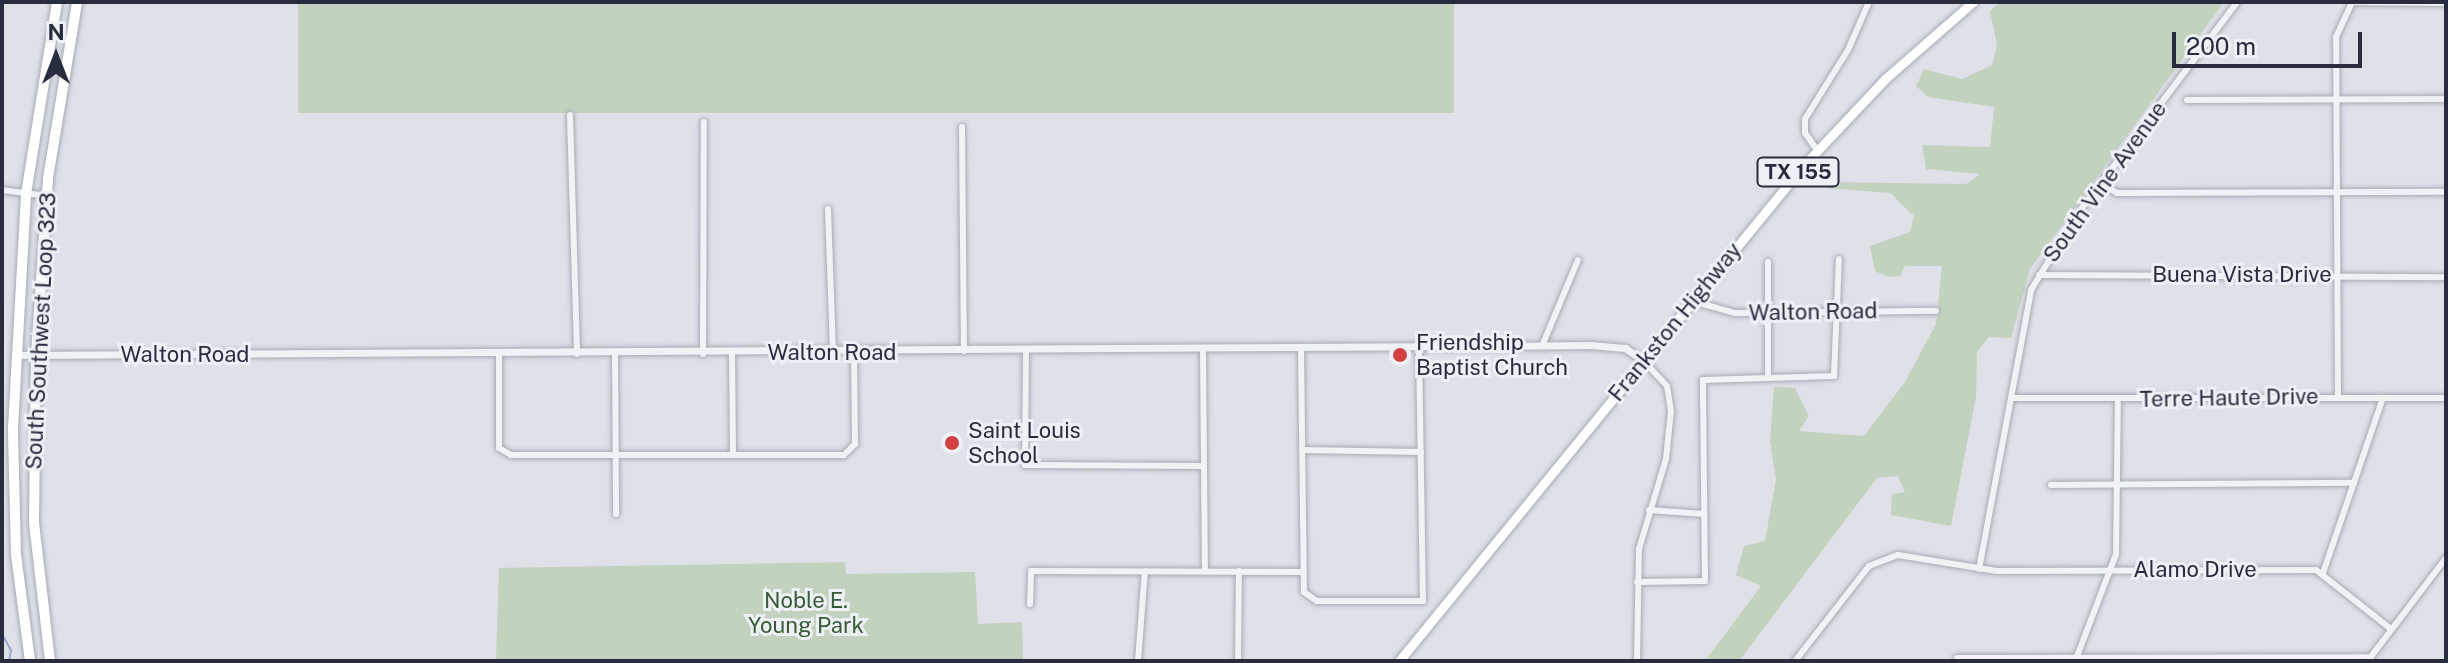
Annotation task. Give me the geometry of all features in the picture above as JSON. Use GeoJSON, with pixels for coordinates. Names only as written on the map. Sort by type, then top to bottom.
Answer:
{"type":"FeatureCollection","features":[{"type":"Feature","properties":{"kind":"highway","name":"South Southwest Loop 323"},"geometry":{"type":"LineString","coordinates":[[30,661],[14,530],[17,355],[26,194],[57,2]]}},
{"type":"Feature","properties":{"kind":"highway","name":"South Southwest Loop 323"},"geometry":{"type":"LineString","coordinates":[[50,661],[34,522],[36,355],[47,196],[77,2]]}},
{"type":"Feature","properties":{"kind":"main road","name":"Frankston Highway"},"geometry":{"type":"LineString","coordinates":[[1399,661],[1817,150],[1885,79],[1973,2]]}},
{"type":"Feature","properties":{"kind":"street"},"geometry":{"type":"LineString","coordinates":[[1817,150],[1805,133],[1805,119],[1848,50],[1869,2]]}},
{"type":"Feature","properties":{"kind":"street","name":"South Vine Avenue"},"geometry":{"type":"LineString","coordinates":[[1979,569],[2013,398],[2019,333],[2039,275],[2101,184],[2237,2]]}},
{"type":"Feature","properties":{"kind":"street"},"geometry":{"type":"LineString","coordinates":[[2338,397],[2336,37],[2352,2],[2446,3]]}},
{"type":"Feature","properties":{"kind":"street"},"geometry":{"type":"LineString","coordinates":[[2187,100],[2446,99]]}},
{"type":"Feature","properties":{"kind":"street"},"geometry":{"type":"LineString","coordinates":[[570,115],[577,354]]}},
{"type":"Feature","properties":{"kind":"street"},"geometry":{"type":"LineString","coordinates":[[703,354],[704,122]]}},
{"type":"Feature","properties":{"kind":"street"},"geometry":{"type":"LineString","coordinates":[[962,127],[964,352]]}},
{"type":"Feature","properties":{"kind":"street"},"geometry":{"type":"LineString","coordinates":[[2101,184],[2117,193],[2446,192]]}},
{"type":"Feature","properties":{"kind":"street"},"geometry":{"type":"LineString","coordinates":[[2,190],[47,196]]}},
{"type":"Feature","properties":{"kind":"street"},"geometry":{"type":"LineString","coordinates":[[828,209],[833,353]]}},
{"type":"Feature","properties":{"kind":"street"},"geometry":{"type":"LineString","coordinates":[[1637,582],[1705,581],[1703,380],[1768,377],[1824,380],[1834,376],[1839,259]]}},
{"type":"Feature","properties":{"kind":"street"},"geometry":{"type":"LineString","coordinates":[[1542,346],[1578,260]]}},
{"type":"Feature","properties":{"kind":"street"},"geometry":{"type":"LineString","coordinates":[[1768,262],[1768,377]]}},
{"type":"Feature","properties":{"kind":"street","name":"Buena Vista Drive"},"geometry":{"type":"LineString","coordinates":[[2039,275],[2446,277]]}},
{"type":"Feature","properties":{"kind":"street","name":"Walton Road"},"geometry":{"type":"LineString","coordinates":[[1692,301],[1726,311],[1768,313],[1936,311]]}},
{"type":"Feature","properties":{"kind":"street","name":"Walton Road"},"geometry":{"type":"LineString","coordinates":[[17,355],[732,354],[1542,346],[1621,347],[1644,361]]}},
{"type":"Feature","properties":{"kind":"street"},"geometry":{"type":"LineString","coordinates":[[1419,347],[1423,601]]}},
{"type":"Feature","properties":{"kind":"street"},"geometry":{"type":"LineString","coordinates":[[1301,349],[1302,572],[1309,598],[1423,601],[1438,613]]}},
{"type":"Feature","properties":{"kind":"street"},"geometry":{"type":"LineString","coordinates":[[1203,350],[1205,571]]}},
{"type":"Feature","properties":{"kind":"street"},"geometry":{"type":"LineString","coordinates":[[1026,351],[1025,465],[1204,466]]}},
{"type":"Feature","properties":{"kind":"street"},"geometry":{"type":"LineString","coordinates":[[499,355],[502,452],[844,455],[855,444],[854,353]]}},
{"type":"Feature","properties":{"kind":"street"},"geometry":{"type":"LineString","coordinates":[[615,354],[616,514]]}},
{"type":"Feature","properties":{"kind":"street"},"geometry":{"type":"LineString","coordinates":[[732,354],[733,455]]}},
{"type":"Feature","properties":{"kind":"street"},"geometry":{"type":"LineString","coordinates":[[1637,661],[1637,582],[1649,510],[1666,459],[1671,404],[1667,386],[1644,361]]}},
{"type":"Feature","properties":{"kind":"street","name":"Terre Haute Drive"},"geometry":{"type":"LineString","coordinates":[[2013,398],[2446,398]]}},
{"type":"Feature","properties":{"kind":"street"},"geometry":{"type":"LineString","coordinates":[[2383,398],[2323,573],[2391,629]]}},
{"type":"Feature","properties":{"kind":"street"},"geometry":{"type":"LineString","coordinates":[[2076,659],[2111,571],[2118,483],[2118,399]]}},
{"type":"Feature","properties":{"kind":"street"},"geometry":{"type":"LineString","coordinates":[[1302,450],[1421,452]]}},
{"type":"Feature","properties":{"kind":"street"},"geometry":{"type":"LineString","coordinates":[[2051,485],[2354,483]]}},
{"type":"Feature","properties":{"kind":"street"},"geometry":{"type":"LineString","coordinates":[[1649,510],[1704,514]]}},
{"type":"Feature","properties":{"kind":"street","name":"Alamo Drive"},"geometry":{"type":"LineString","coordinates":[[1809,643],[1866,569],[1882,558],[1903,555],[1979,569],[2323,573]]}},
{"type":"Feature","properties":{"kind":"street"},"geometry":{"type":"LineString","coordinates":[[1957,658],[2370,659],[2445,560]]}},
{"type":"Feature","properties":{"kind":"street"},"geometry":{"type":"LineString","coordinates":[[1030,604],[1031,571],[1302,572]]}},
{"type":"Feature","properties":{"kind":"street"},"geometry":{"type":"LineString","coordinates":[[1138,661],[1145,571]]}},
{"type":"Feature","properties":{"kind":"street"},"geometry":{"type":"LineString","coordinates":[[1238,661],[1239,571]]}},
{"type":"Feature","properties":{"kind":"street"},"geometry":{"type":"LineString","coordinates":[[1795,661],[1809,643],[1818,649]]}},
{"type":"Feature","properties":{"kind":"green space"},"geometry":{"type":"Polygon","coordinates":[[[298,2],[1454,2],[1454,113],[298,113],[298,2]]]}},
{"type":"Feature","properties":{"kind":"green space"},"geometry":{"type":"Polygon","coordinates":[[[2000,2],[2224,2],[2030,269],[2011,338],[1989,337],[1977,352],[1976,397],[1951,526],[1891,515],[1892,494],[1905,492],[1898,476],[1877,478],[1739,661],[1705,661],[1761,586],[1736,575],[1744,546],[1765,541],[1776,479],[1770,441],[1774,387],[1795,388],[1809,416],[1799,431],[1864,436],[1905,382],[1936,324],[1942,266],[1905,266],[1900,276],[1888,277],[1875,271],[1870,246],[1910,232],[1914,216],[1890,193],[1827,188],[1822,182],[1966,184],[1980,174],[1926,169],[1922,145],[1990,147],[1994,107],[1928,97],[1916,86],[1924,69],[1962,79],[1992,65],[1997,45],[1990,11],[2000,2]]]}},
{"type":"Feature","properties":{"kind":"green space","name":"Noble E. Young Park"},"geometry":{"type":"Polygon","coordinates":[[[845,562],[846,574],[975,572],[978,624],[1022,622],[1023,661],[496,661],[499,568],[845,562]]]}},
{"type":"Feature","properties":{"kind":"waterway"},"geometry":{"type":"LineString","coordinates":[[2,634],[11,650],[9,661]]}},
{"type":"Feature","properties":{"kind":"place","name":"Friendship Baptist Church"},"geometry":{"type":"Point","coordinates":[1400,355]}},
{"type":"Feature","properties":{"kind":"place","name":"Saint Louis School"},"geometry":{"type":"Point","coordinates":[952,443]}}]}
